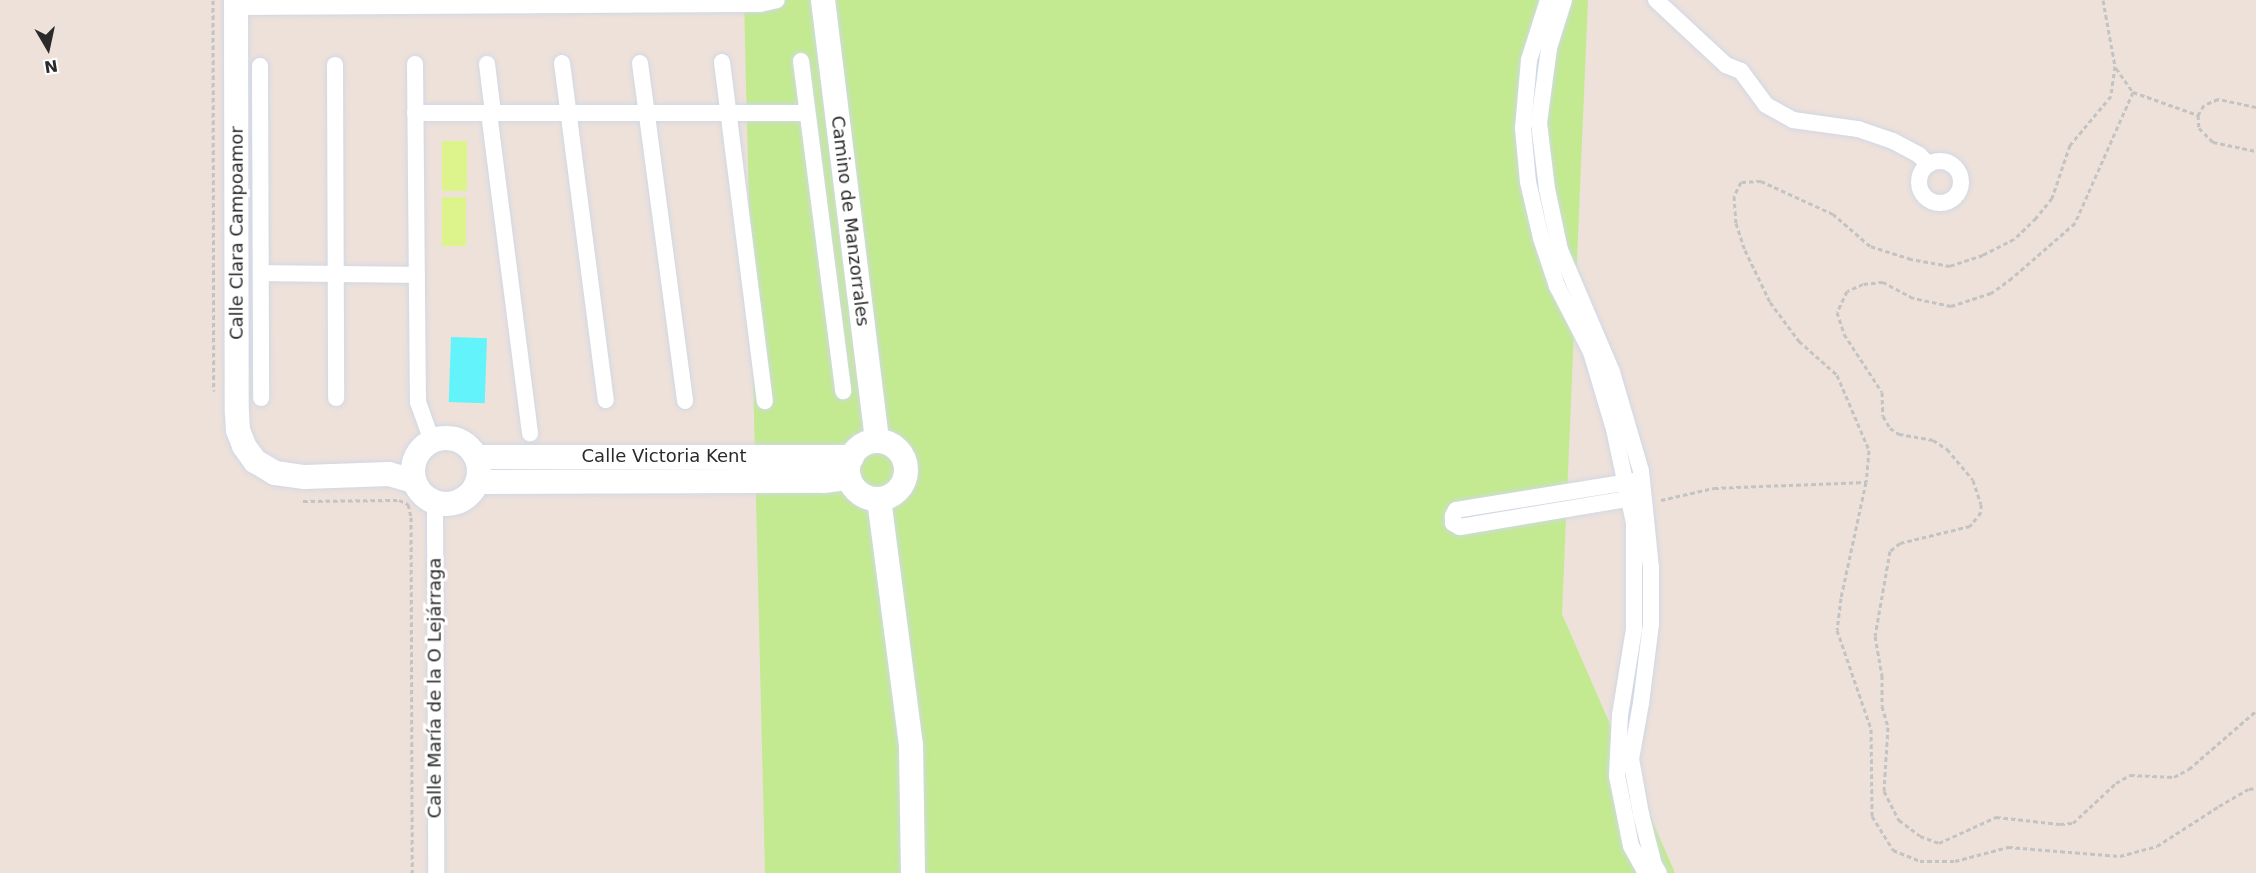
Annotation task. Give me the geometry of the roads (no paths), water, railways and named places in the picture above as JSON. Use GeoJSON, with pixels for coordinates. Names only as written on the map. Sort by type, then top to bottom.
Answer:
{"type":"FeatureCollection","features":[{"type":"Feature","properties":{"kind":"street"},"geometry":{"type":"LineString","coordinates":[[236,3],[760,4],[777,0]]}},
{"type":"Feature","properties":{"kind":"street","name":"Camino de Manzorrales"},"geometry":{"type":"LineString","coordinates":[[823,0],[877,441]]}},
{"type":"Feature","properties":{"kind":"street"},"geometry":{"type":"LineString","coordinates":[[1548,0],[1529,60],[1524,128],[1528,182],[1541,238],[1557,286],[1591,352],[1614,429],[1637,492],[1634,523],[1634,629],[1620,715],[1617,776],[1631,846],[1646,873]]}},
{"type":"Feature","properties":{"kind":"street"},"geometry":{"type":"LineString","coordinates":[[1564,0],[1549,48],[1539,123],[1547,189],[1560,250],[1612,372],[1651,568],[1651,624],[1631,759],[1643,824],[1654,865],[1659,873]]}},
{"type":"Feature","properties":{"kind":"street"},"geometry":{"type":"LineString","coordinates":[[1656,0],[1726,65],[1740,71],[1766,105],[1793,120],[1858,129],[1893,141],[1919,155],[1928,164]]}},
{"type":"Feature","properties":{"kind":"street","name":"Calle Clara Campoamor"},"geometry":{"type":"LineString","coordinates":[[236,3],[237,413],[238,430],[244,446],[255,461],[275,474],[305,477],[414,471]]}},
{"type":"Feature","properties":{"kind":"street"},"geometry":{"type":"LineString","coordinates":[[801,61],[843,391]]}},
{"type":"Feature","properties":{"kind":"street"},"geometry":{"type":"LineString","coordinates":[[722,62],[765,401]]}},
{"type":"Feature","properties":{"kind":"street"},"geometry":{"type":"LineString","coordinates":[[561,63],[606,400]]}},
{"type":"Feature","properties":{"kind":"street"},"geometry":{"type":"LineString","coordinates":[[640,63],[685,401]]}},
{"type":"Feature","properties":{"kind":"street"},"geometry":{"type":"LineString","coordinates":[[415,64],[418,402],[432,441]]}},
{"type":"Feature","properties":{"kind":"street"},"geometry":{"type":"LineString","coordinates":[[488,64],[491,113],[530,433]]}},
{"type":"Feature","properties":{"kind":"street"},"geometry":{"type":"LineString","coordinates":[[335,65],[336,398]]}},
{"type":"Feature","properties":{"kind":"street"},"geometry":{"type":"LineString","coordinates":[[260,66],[261,398]]}},
{"type":"Feature","properties":{"kind":"street"},"geometry":{"type":"LineString","coordinates":[[415,113],[807,113]]}},
{"type":"Feature","properties":{"kind":"street"},"geometry":{"type":"LineString","coordinates":[[261,273],[417,275]]}},
{"type":"Feature","properties":{"kind":"street"},"geometry":{"type":"LineString","coordinates":[[453,438],[471,448],[477,457],[478,482],[465,498],[445,504],[426,498],[414,471],[424,446],[432,441],[453,438]]}},
{"type":"Feature","properties":{"kind":"street"},"geometry":{"type":"LineString","coordinates":[[877,441],[887,443],[902,455],[906,474],[898,492],[879,499],[860,494],[850,467],[862,446],[877,441]]}},
{"type":"Feature","properties":{"kind":"street","name":"Calle Victoria Kent"},"geometry":{"type":"LineString","coordinates":[[477,457],[850,467]]}},
{"type":"Feature","properties":{"kind":"street","name":"Calle Victoria Kent"},"geometry":{"type":"LineString","coordinates":[[478,482],[823,481],[850,467]]}},
{"type":"Feature","properties":{"kind":"street"},"geometry":{"type":"LineString","coordinates":[[1637,492],[1460,527],[1453,523],[1456,510],[1637,492]]}},
{"type":"Feature","properties":{"kind":"street"},"geometry":{"type":"LineString","coordinates":[[879,499],[911,745],[913,873]]}},
{"type":"Feature","properties":{"kind":"street","name":"Calle María de la O Lejárraga"},"geometry":{"type":"LineString","coordinates":[[435,502],[436,873]]}},
{"type":"Feature","properties":{"kind":"water"},"geometry":{"type":"Polygon","coordinates":[[[451,337],[487,338],[485,403],[449,402],[451,337]]]}}]}
